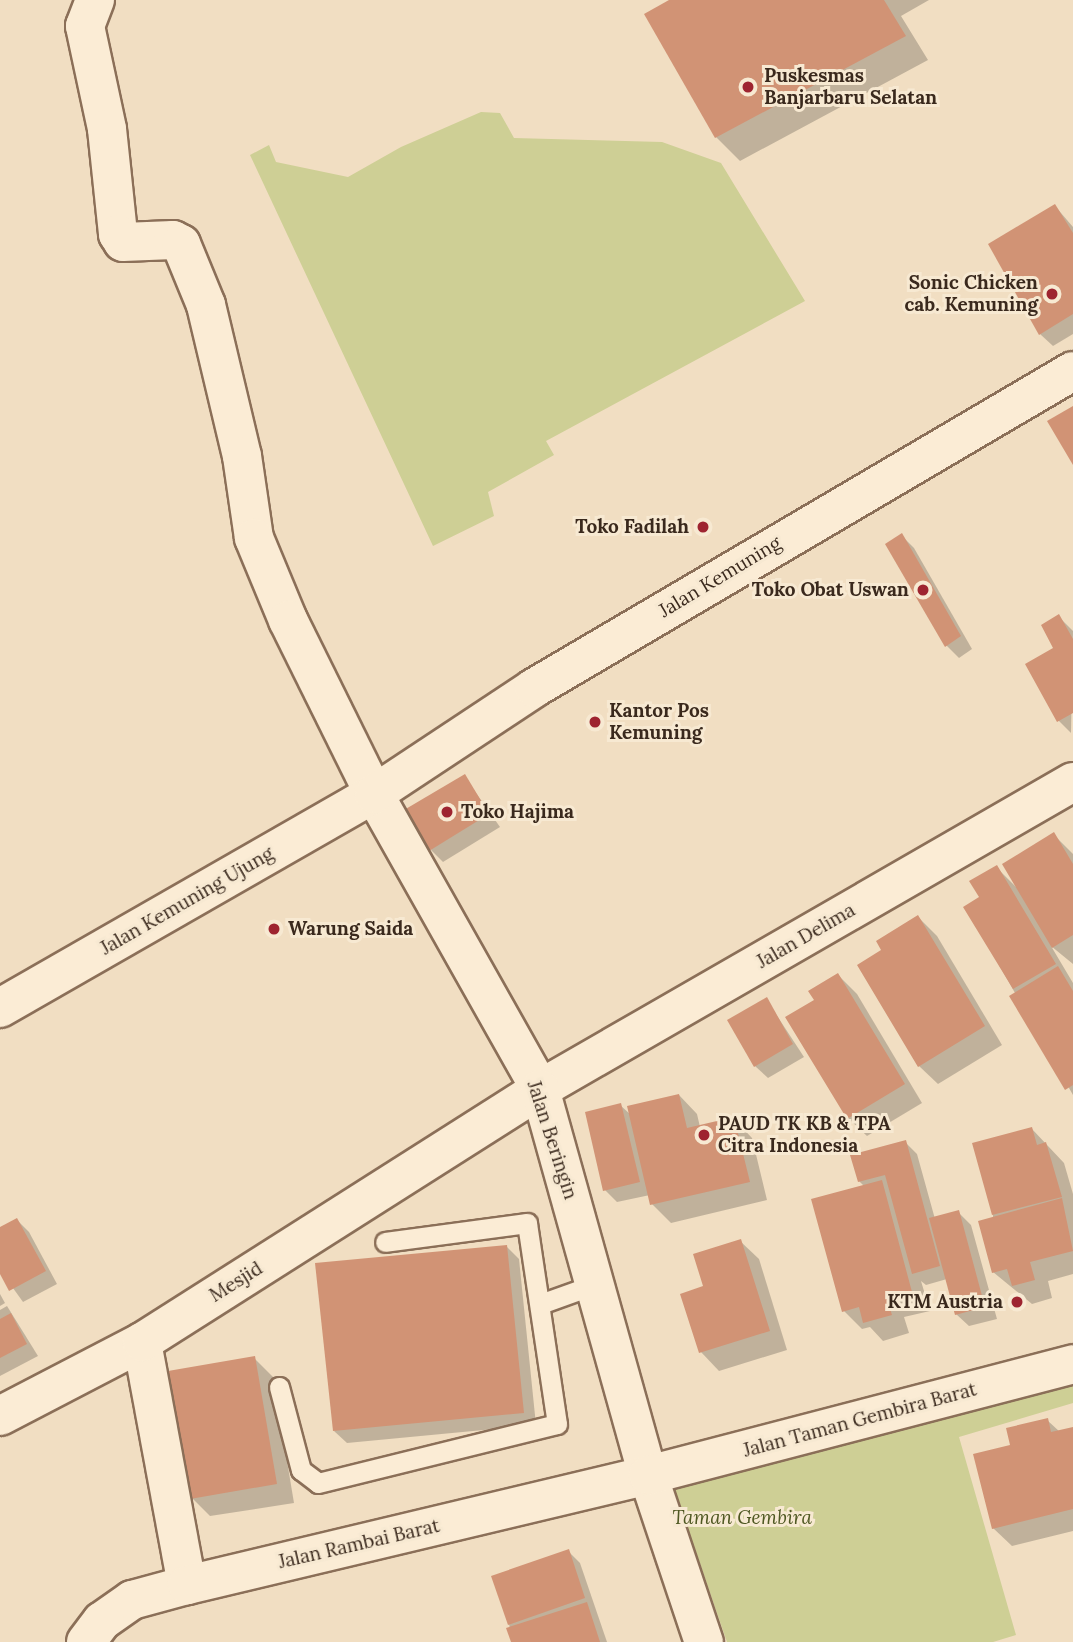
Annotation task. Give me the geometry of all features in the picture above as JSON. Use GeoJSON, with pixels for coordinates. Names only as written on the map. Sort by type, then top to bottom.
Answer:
{"type":"FeatureCollection","features":[{"type":"Feature","properties":{"kind":"street","name":"Jalan Beringin"},"geometry":{"type":"LineString","coordinates":[[90,13],[107,129],[118,234],[123,242],[173,240],[181,244],[206,304],[242,456],[254,538],[288,620],[374,794],[540,1089],[648,1475],[704,1642]]}},
{"type":"Feature","properties":{"kind":"street","name":"Jalan Kemuning"},"geometry":{"type":"LineString","coordinates":[[374,794],[534,688],[1073,371]]}},
{"type":"Feature","properties":{"kind":"street","name":"Jalan Delima"},"geometry":{"type":"LineString","coordinates":[[540,1089],[1073,782]]}},
{"type":"Feature","properties":{"kind":"street","name":"Jalan Kemuning Ujung"},"geometry":{"type":"LineString","coordinates":[[0,1007],[374,794]]}},
{"type":"Feature","properties":{"kind":"street","name":"Mesjid"},"geometry":{"type":"LineString","coordinates":[[0,1416],[142,1342],[540,1089]]}},
{"type":"Feature","properties":{"kind":"street"},"geometry":{"type":"LineString","coordinates":[[142,1342],[187,1585]]}},
{"type":"Feature","properties":{"kind":"street","name":"Jalan Taman Gembira Barat"},"geometry":{"type":"LineString","coordinates":[[648,1475],[1073,1364]]}},
{"type":"Feature","properties":{"kind":"street","name":"Jalan Rambai Barat"},"geometry":{"type":"LineString","coordinates":[[86,1642],[102,1621],[132,1600],[648,1475]]}},
{"type":"Feature","properties":{"kind":"lane"},"geometry":{"type":"LineString","coordinates":[[279,1387],[301,1470],[318,1483],[557,1424],[527,1223],[385,1242]]}},
{"type":"Feature","properties":{"kind":"lane"},"geometry":{"type":"LineString","coordinates":[[540,1304],[596,1284]]}},
{"type":"Feature","properties":{"kind":"green space"},"geometry":{"type":"Polygon","coordinates":[[[481,112],[500,113],[514,138],[662,142],[721,163],[805,301],[546,441],[554,455],[488,492],[494,516],[433,546],[250,155],[269,145],[276,162],[348,177],[401,147],[481,112]]]}},
{"type":"Feature","properties":{"kind":"green space","name":"Taman Gembira"},"geometry":{"type":"Polygon","coordinates":[[[1073,1373],[1073,1403],[959,1437],[1016,1635],[993,1642],[727,1642],[672,1483],[1073,1373]]]}},
{"type":"Feature","properties":{"kind":"building","name":"Puskesmas Banjarbaru Selatan"},"geometry":{"type":"Polygon","coordinates":[[[669,0],[884,0],[906,36],[715,138],[644,14],[669,0]]]}},
{"type":"Feature","properties":{"kind":"building"},"geometry":{"type":"Polygon","coordinates":[[[1055,204],[1073,233],[1073,314],[1039,335],[988,244],[1055,204]]]}},
{"type":"Feature","properties":{"kind":"building"},"geometry":{"type":"Polygon","coordinates":[[[1073,406],[1073,465],[1047,421],[1073,406]]]}},
{"type":"Feature","properties":{"kind":"building","name":"Toko Obat Uswan"},"geometry":{"type":"Polygon","coordinates":[[[902,533],[961,636],[945,647],[885,544],[902,533]]]}},
{"type":"Feature","properties":{"kind":"building"},"geometry":{"type":"Polygon","coordinates":[[[1059,614],[1073,639],[1073,713],[1057,722],[1025,664],[1053,648],[1041,625],[1059,614]]]}},
{"type":"Feature","properties":{"kind":"building","name":"Toko Hajima"},"geometry":{"type":"Polygon","coordinates":[[[465,774],[489,814],[429,851],[404,810],[465,774]]]}},
{"type":"Feature","properties":{"kind":"building"},"geometry":{"type":"Polygon","coordinates":[[[1054,832],[1073,864],[1073,935],[1052,948],[1002,864],[1054,832]]]}},
{"type":"Feature","properties":{"kind":"building"},"geometry":{"type":"Polygon","coordinates":[[[997,865],[1056,964],[1013,989],[963,907],[979,897],[969,881],[997,865]]]}},
{"type":"Feature","properties":{"kind":"building"},"geometry":{"type":"Polygon","coordinates":[[[918,915],[985,1026],[918,1067],[857,965],[881,950],[876,941],[918,915]]]}},
{"type":"Feature","properties":{"kind":"building"},"geometry":{"type":"Polygon","coordinates":[[[1058,966],[1073,991],[1073,1085],[1065,1090],[1009,996],[1058,966]]]}},
{"type":"Feature","properties":{"kind":"building"},"geometry":{"type":"Polygon","coordinates":[[[838,973],[905,1084],[847,1119],[785,1017],[814,1000],[808,991],[838,973]]]}},
{"type":"Feature","properties":{"kind":"building"},"geometry":{"type":"Polygon","coordinates":[[[767,997],[793,1044],[754,1067],[727,1020],[767,997]]]}},
{"type":"Feature","properties":{"kind":"building"},"geometry":{"type":"Polygon","coordinates":[[[679,1094],[687,1128],[734,1117],[750,1182],[650,1205],[627,1106],[679,1094]]]}},
{"type":"Feature","properties":{"kind":"building"},"geometry":{"type":"Polygon","coordinates":[[[621,1103],[640,1182],[603,1191],[585,1112],[621,1103]]]}},
{"type":"Feature","properties":{"kind":"building"},"geometry":{"type":"Polygon","coordinates":[[[1032,1127],[1037,1145],[1046,1142],[1062,1197],[992,1215],[972,1143],[1032,1127]]]}},
{"type":"Feature","properties":{"kind":"building"},"geometry":{"type":"Polygon","coordinates":[[[906,1140],[940,1266],[912,1274],[885,1175],[858,1182],[850,1155],[906,1140]]]}},
{"type":"Feature","properties":{"kind":"building"},"geometry":{"type":"Polygon","coordinates":[[[882,1180],[912,1292],[887,1299],[892,1315],[863,1323],[859,1307],[842,1312],[811,1199],[882,1180]]]}},
{"type":"Feature","properties":{"kind":"building"},"geometry":{"type":"Polygon","coordinates":[[[1062,1198],[1073,1251],[1030,1262],[1035,1280],[1012,1286],[1007,1269],[992,1273],[978,1221],[1062,1198]]]}},
{"type":"Feature","properties":{"kind":"building"},"geometry":{"type":"Polygon","coordinates":[[[959,1210],[985,1307],[955,1315],[929,1218],[959,1210]]]}},
{"type":"Feature","properties":{"kind":"building"},"geometry":{"type":"Polygon","coordinates":[[[17,1218],[46,1271],[9,1291],[0,1274],[0,1227],[17,1218]]]}},
{"type":"Feature","properties":{"kind":"building"},"geometry":{"type":"Polygon","coordinates":[[[741,1239],[770,1331],[699,1353],[680,1294],[703,1286],[693,1254],[741,1239]]]}},
{"type":"Feature","properties":{"kind":"building"},"geometry":{"type":"Polygon","coordinates":[[[507,1245],[524,1413],[333,1431],[315,1263],[507,1245]]]}},
{"type":"Feature","properties":{"kind":"building"},"geometry":{"type":"Polygon","coordinates":[[[11,1313],[27,1344],[0,1358],[0,1319],[11,1313]]]}},
{"type":"Feature","properties":{"kind":"building"},"geometry":{"type":"Polygon","coordinates":[[[255,1356],[277,1484],[190,1499],[168,1371],[255,1356]]]}},
{"type":"Feature","properties":{"kind":"building"},"geometry":{"type":"Polygon","coordinates":[[[1048,1418],[1051,1432],[1073,1427],[1073,1509],[992,1529],[973,1454],[1010,1445],[1006,1428],[1048,1418]]]}},
{"type":"Feature","properties":{"kind":"building"},"geometry":{"type":"Polygon","coordinates":[[[569,1549],[585,1598],[508,1625],[491,1576],[569,1549]]]}},
{"type":"Feature","properties":{"kind":"building"},"geometry":{"type":"Polygon","coordinates":[[[587,1602],[600,1642],[511,1642],[506,1628],[587,1602]]]}},
{"type":"Feature","properties":{"kind":"place","name":"Puskesmas Banjarbaru Selatan"},"geometry":{"type":"Point","coordinates":[748,87]}},
{"type":"Feature","properties":{"kind":"place","name":"Sonic Chicken cab. Kemuning"},"geometry":{"type":"Point","coordinates":[1052,294]}},
{"type":"Feature","properties":{"kind":"place","name":"Toko Fadilah"},"geometry":{"type":"Point","coordinates":[703,527]}},
{"type":"Feature","properties":{"kind":"place","name":"Toko Obat Uswan"},"geometry":{"type":"Point","coordinates":[923,590]}},
{"type":"Feature","properties":{"kind":"place","name":"Kantor Pos Kemuning"},"geometry":{"type":"Point","coordinates":[595,722]}},
{"type":"Feature","properties":{"kind":"place","name":"Toko Hajima"},"geometry":{"type":"Point","coordinates":[447,812]}},
{"type":"Feature","properties":{"kind":"place","name":"Warung Saida"},"geometry":{"type":"Point","coordinates":[274,929]}},
{"type":"Feature","properties":{"kind":"place","name":"PAUD TK KB & TPA Citra Indonesia"},"geometry":{"type":"Point","coordinates":[704,1135]}},
{"type":"Feature","properties":{"kind":"place","name":"KTM Austria"},"geometry":{"type":"Point","coordinates":[1017,1302]}}]}
